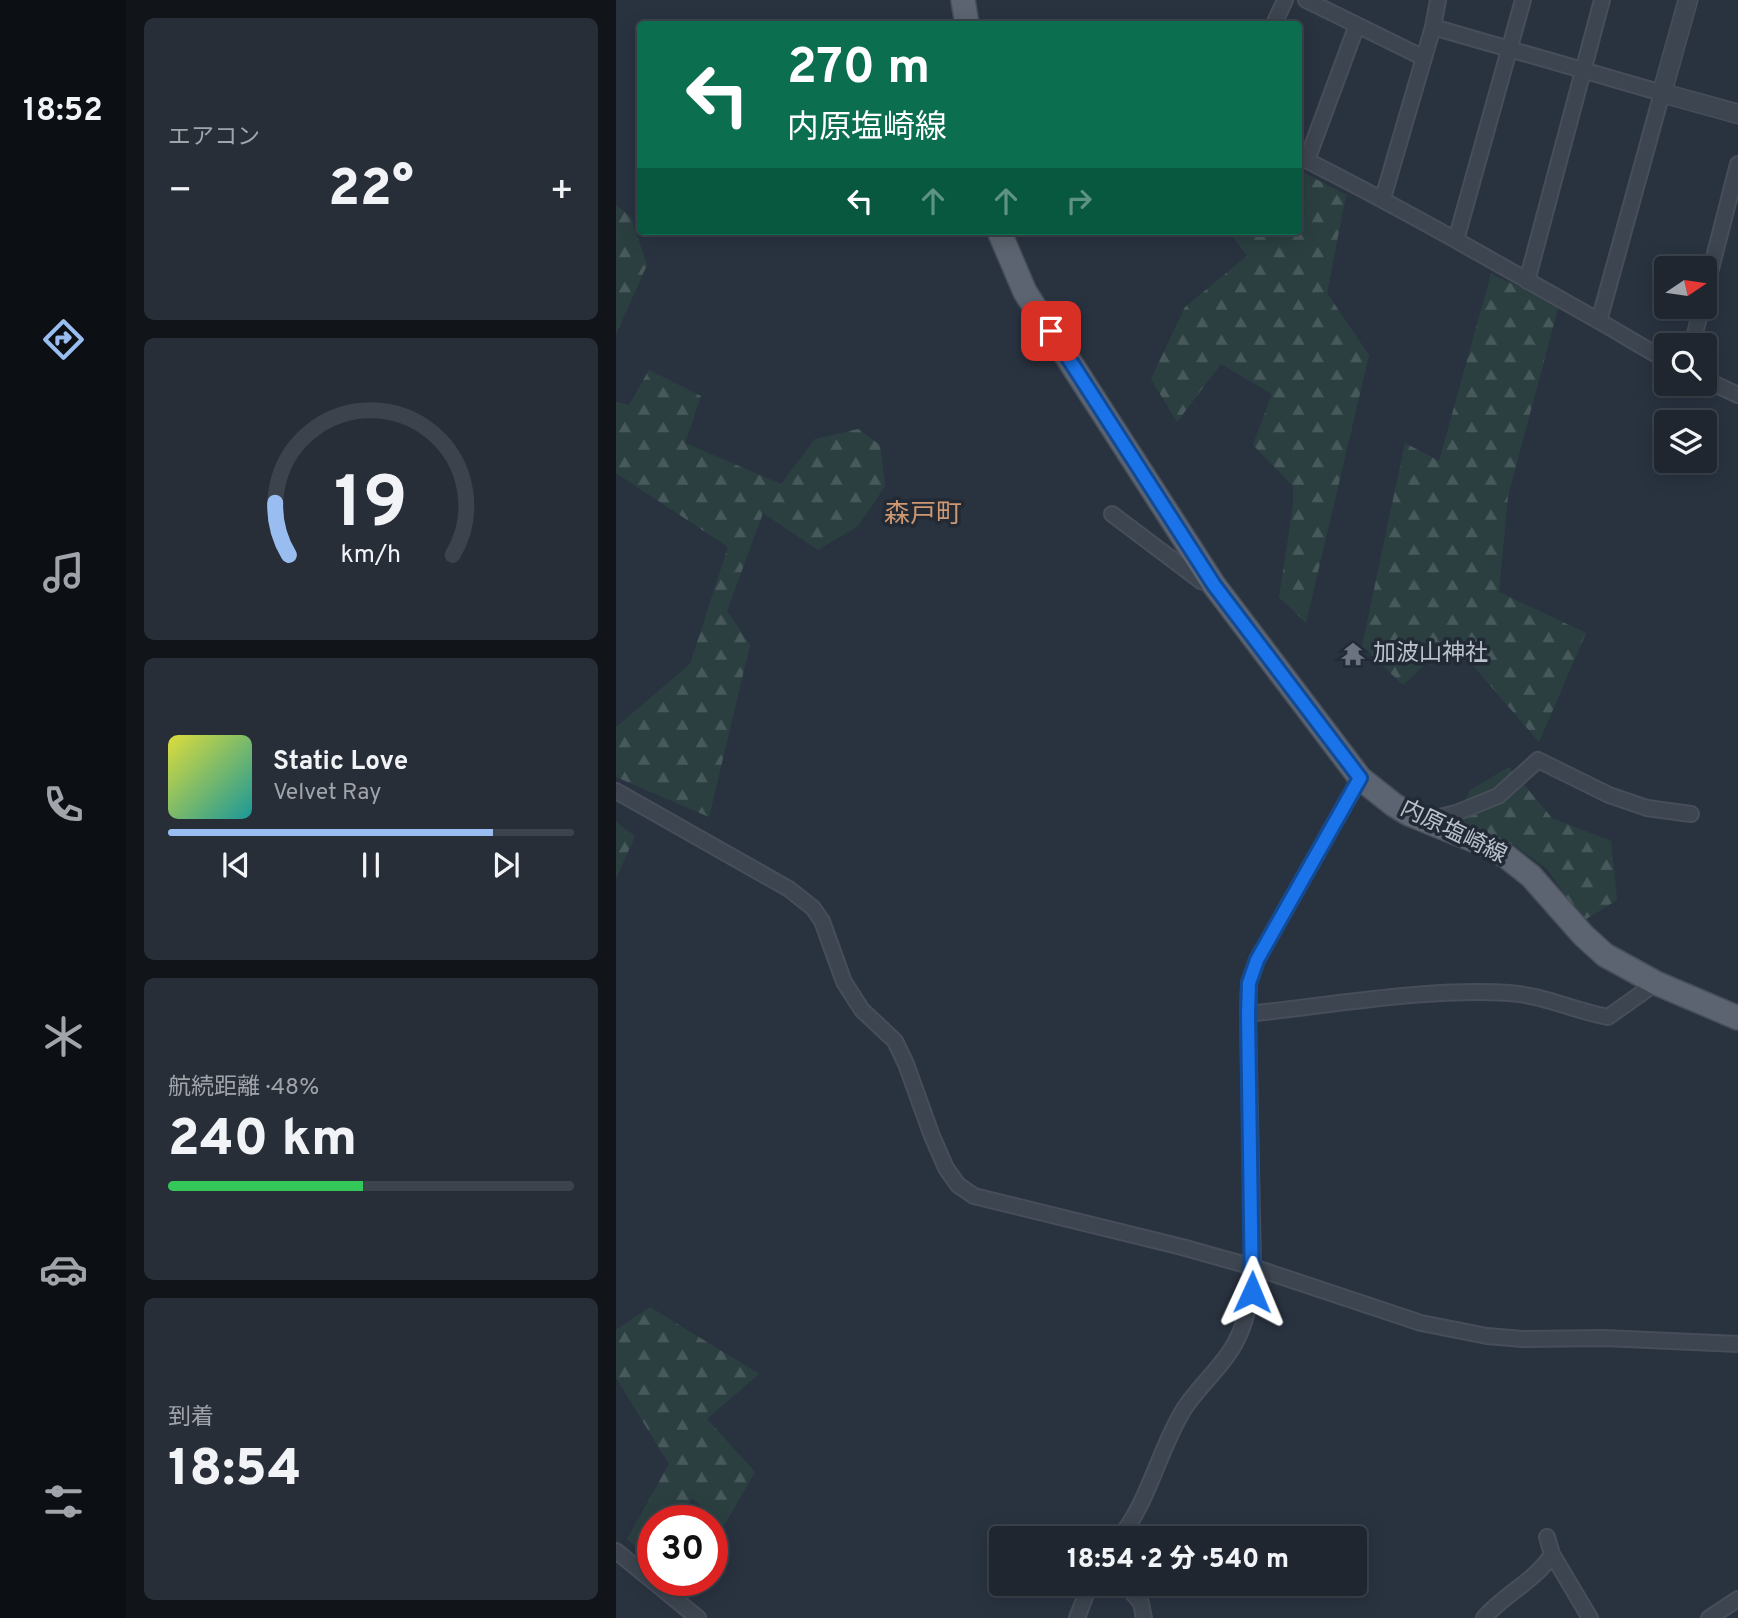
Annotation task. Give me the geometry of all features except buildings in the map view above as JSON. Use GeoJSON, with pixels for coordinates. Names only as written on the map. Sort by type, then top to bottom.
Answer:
{"type":"FeatureCollection","features":[{"type":"Feature","properties":{"kind":"main road"},"geometry":{"type":"LineString","coordinates":[[963,0],[966,21]]}},
{"type":"Feature","properties":{"kind":"main road","name":"内原塩崎線"},"geometry":{"type":"LineString","coordinates":[[1001,235],[1025,292],[1214,585],[1360,778],[1394,805],[1507,857],[1531,876],[1605,955],[1656,983],[1735,1011]]}},
{"type":"Feature","properties":{"kind":"street"},"geometry":{"type":"LineString","coordinates":[[1275,21],[1285,0]]}},
{"type":"Feature","properties":{"kind":"street"},"geometry":{"type":"LineString","coordinates":[[1306,0],[1424,58]]}},
{"type":"Feature","properties":{"kind":"street"},"geometry":{"type":"LineString","coordinates":[[1382,198],[1433,27],[1438,0]]}},
{"type":"Feature","properties":{"kind":"street"},"geometry":{"type":"LineString","coordinates":[[1456,240],[1523,0]]}},
{"type":"Feature","properties":{"kind":"street"},"geometry":{"type":"LineString","coordinates":[[1527,281],[1602,0]]}},
{"type":"Feature","properties":{"kind":"street"},"geometry":{"type":"LineString","coordinates":[[1599,321],[1688,0]]}},
{"type":"Feature","properties":{"kind":"street"},"geometry":{"type":"LineString","coordinates":[[1357,25],[1303,158],[1382,198],[1412,218],[1456,240],[1654,353]]}},
{"type":"Feature","properties":{"kind":"street"},"geometry":{"type":"LineString","coordinates":[[1433,27],[1582,72],[1738,114]]}},
{"type":"Feature","properties":{"kind":"street"},"geometry":{"type":"LineString","coordinates":[[1714,256],[1738,164]]}},
{"type":"Feature","properties":{"kind":"street"},"geometry":{"type":"LineString","coordinates":[[1717,385],[1738,395]]}},
{"type":"Feature","properties":{"kind":"street"},"geometry":{"type":"LineString","coordinates":[[1112,514],[1201,581],[1214,585]]}},
{"type":"Feature","properties":{"kind":"street"},"geometry":{"type":"LineString","coordinates":[[1424,820],[1456,813],[1498,796],[1538,760],[1609,795],[1647,808],[1691,814]]}},
{"type":"Feature","properties":{"kind":"street"},"geometry":{"type":"LineString","coordinates":[[1127,1526],[1184,1410],[1234,1345],[1252,1292],[1249,983],[1257,960],[1360,778]]}},
{"type":"Feature","properties":{"kind":"street"},"geometry":{"type":"LineString","coordinates":[[616,791],[789,889],[813,908],[828,933],[844,982],[862,1010],[895,1041],[946,1168],[958,1185],[974,1196],[1182,1247],[1253,1267],[1421,1323],[1486,1336],[1738,1344]]}},
{"type":"Feature","properties":{"kind":"street"},"geometry":{"type":"LineString","coordinates":[[1248,1014],[1475,992],[1512,993],[1608,1017],[1656,983]]}},
{"type":"Feature","properties":{"kind":"street"},"geometry":{"type":"LineString","coordinates":[[1547,1537],[1552,1554],[1590,1618]]}},
{"type":"Feature","properties":{"kind":"street"},"geometry":{"type":"LineString","coordinates":[[616,1551],[698,1618]]}},
{"type":"Feature","properties":{"kind":"street"},"geometry":{"type":"LineString","coordinates":[[1484,1618],[1497,1603],[1547,1563],[1552,1554]]}},
{"type":"Feature","properties":{"kind":"street"},"geometry":{"type":"LineString","coordinates":[[1077,1618],[1085,1596]]}},
{"type":"Feature","properties":{"kind":"street"},"geometry":{"type":"LineString","coordinates":[[1135,1596],[1141,1603],[1144,1618]]}},
{"type":"Feature","properties":{"kind":"street"},"geometry":{"type":"LineString","coordinates":[[1709,1618],[1738,1599]]}},
{"type":"Feature","properties":{"kind":"green space"},"geometry":{"type":"Polygon","coordinates":[[[1302,172],[1346,195],[1327,293],[1369,355],[1306,623],[1279,597],[1293,506],[1293,486],[1253,445],[1272,394],[1221,364],[1177,422],[1151,379],[1185,307],[1247,256],[1232,235],[1302,235],[1302,172]]]}},
{"type":"Feature","properties":{"kind":"green space"},"geometry":{"type":"Polygon","coordinates":[[[616,205],[631,217],[647,265],[616,334],[616,205]]]}},
{"type":"Feature","properties":{"kind":"green space"},"geometry":{"type":"Polygon","coordinates":[[[1491,274],[1559,305],[1508,496],[1499,592],[1586,633],[1539,742],[1451,640],[1403,685],[1362,646],[1405,443],[1439,461],[1491,274]]]}},
{"type":"Feature","properties":{"kind":"green space"},"geometry":{"type":"Polygon","coordinates":[[[649,370],[701,396],[685,443],[781,484],[815,439],[858,429],[880,445],[885,486],[858,526],[818,550],[763,513],[727,611],[750,645],[709,817],[616,777],[616,727],[690,664],[728,547],[616,473],[616,402],[629,405],[649,370]]]}},
{"type":"Feature","properties":{"kind":"green space"},"geometry":{"type":"Polygon","coordinates":[[[1509,767],[1552,818],[1611,841],[1617,900],[1583,921],[1547,869],[1514,845],[1457,819],[1470,790],[1509,767]]]}},
{"type":"Feature","properties":{"kind":"green space"},"geometry":{"type":"Polygon","coordinates":[[[616,822],[635,836],[616,879],[616,822]]]}},
{"type":"Feature","properties":{"kind":"green space"},"geometry":{"type":"Polygon","coordinates":[[[650,1307],[759,1374],[707,1419],[755,1472],[728,1518],[728,1505],[699,1505],[692,1498],[688,1505],[646,1505],[669,1464],[616,1378],[616,1330],[650,1307]]]}},
{"type":"Feature","properties":{"kind":"green space"},"geometry":{"type":"Polygon","coordinates":[[[637,1521],[637,1548],[627,1539],[637,1521]]]}},
{"type":"Feature","properties":{"kind":"place","name":"加波山神社"},"geometry":{"type":"Point","coordinates":[1353,654]}},
{"type":"Feature","properties":{"kind":"district","name":"森戸町"},"geometry":{"type":"Point","coordinates":[923,515]}},
{"type":"Feature","properties":{"kind":"route"},"geometry":{"type":"LineString","coordinates":[[1051,331],[1214,585],[1360,778],[1257,960],[1249,983],[1252,1292]]}}]}
